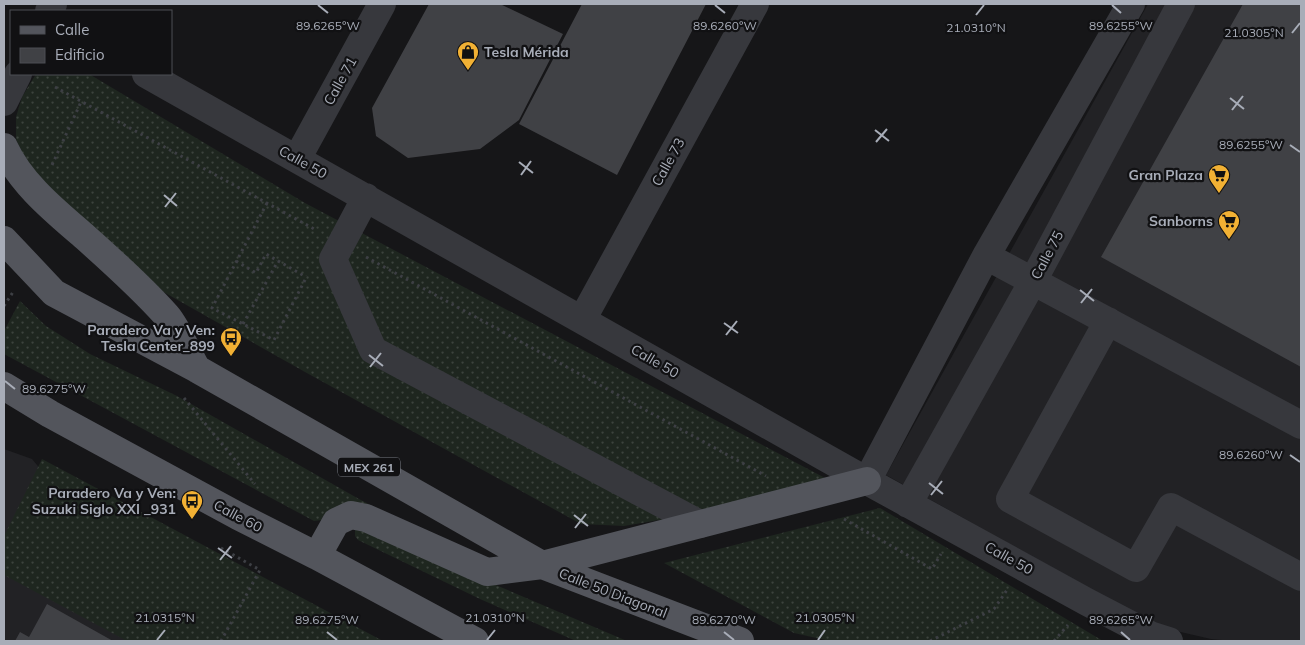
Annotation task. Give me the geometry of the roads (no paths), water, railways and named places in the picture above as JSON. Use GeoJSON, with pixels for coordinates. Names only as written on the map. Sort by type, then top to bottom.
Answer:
{"type":"FeatureCollection","features":[{"type":"Feature","properties":{"kind":"main road"},"geometry":{"type":"LineString","coordinates":[[4,147],[7,155],[25,180],[48,206],[86,238],[168,318],[197,370]]}},
{"type":"Feature","properties":{"kind":"main road","name":"MEX 261"},"geometry":{"type":"LineString","coordinates":[[4,240],[54,293],[197,370],[542,565]]}},
{"type":"Feature","properties":{"kind":"main road","name":"Calle 60"},"geometry":{"type":"LineString","coordinates":[[4,386],[50,414],[238,516],[475,641]]}},
{"type":"Feature","properties":{"kind":"main road"},"geometry":{"type":"LineString","coordinates":[[4,406],[50,414]]}},
{"type":"Feature","properties":{"kind":"main road"},"geometry":{"type":"LineString","coordinates":[[317,556],[336,522],[351,515],[366,518],[487,572],[542,565],[867,481]]}},
{"type":"Feature","properties":{"kind":"main road","name":"Calle 50 Diagonal"},"geometry":{"type":"LineString","coordinates":[[542,565],[740,641]]}},
{"type":"Feature","properties":{"kind":"street","name":"Calle 71"},"geometry":{"type":"LineString","coordinates":[[298,158],[382,4]]}},
{"type":"Feature","properties":{"kind":"street","name":"Calle 73"},"geometry":{"type":"LineString","coordinates":[[582,320],[755,4]]}},
{"type":"Feature","properties":{"kind":"street"},"geometry":{"type":"LineString","coordinates":[[867,481],[986,256],[1131,4]]}},
{"type":"Feature","properties":{"kind":"street","name":"Calle 75"},"geometry":{"type":"LineString","coordinates":[[908,504],[1033,281],[1181,4]]}},
{"type":"Feature","properties":{"kind":"street"},"geometry":{"type":"LineString","coordinates":[[4,102],[18,75]]}},
{"type":"Feature","properties":{"kind":"street","name":"Calle 50"},"geometry":{"type":"LineString","coordinates":[[148,75],[298,158],[908,504],[1087,602],[1150,634],[1169,641]]}},
{"type":"Feature","properties":{"kind":"street"},"geometry":{"type":"LineString","coordinates":[[366,197],[333,259],[373,350],[700,524]]}},
{"type":"Feature","properties":{"kind":"street"},"geometry":{"type":"LineString","coordinates":[[986,256],[1301,424]]}},
{"type":"Feature","properties":{"kind":"street"},"geometry":{"type":"LineString","coordinates":[[1108,321],[1010,499],[1136,568],[1171,507],[1301,577]]}},
{"type":"Feature","properties":{"kind":"place","name":"Tesla Mérida"},"geometry":{"type":"Point","coordinates":[468,71]}},
{"type":"Feature","properties":{"kind":"place","name":"Gran Plaza"},"geometry":{"type":"Point","coordinates":[1219,194]}},
{"type":"Feature","properties":{"kind":"place","name":"Sanborns"},"geometry":{"type":"Point","coordinates":[1229,240]}},
{"type":"Feature","properties":{"kind":"place","name":"Paradero Va y Ven: Tesla Center_899"},"geometry":{"type":"Point","coordinates":[231,357]}},
{"type":"Feature","properties":{"kind":"place","name":"Paradero Va y Ven: Suzuki Siglo XXI _931"},"geometry":{"type":"Point","coordinates":[192,520]}}]}
